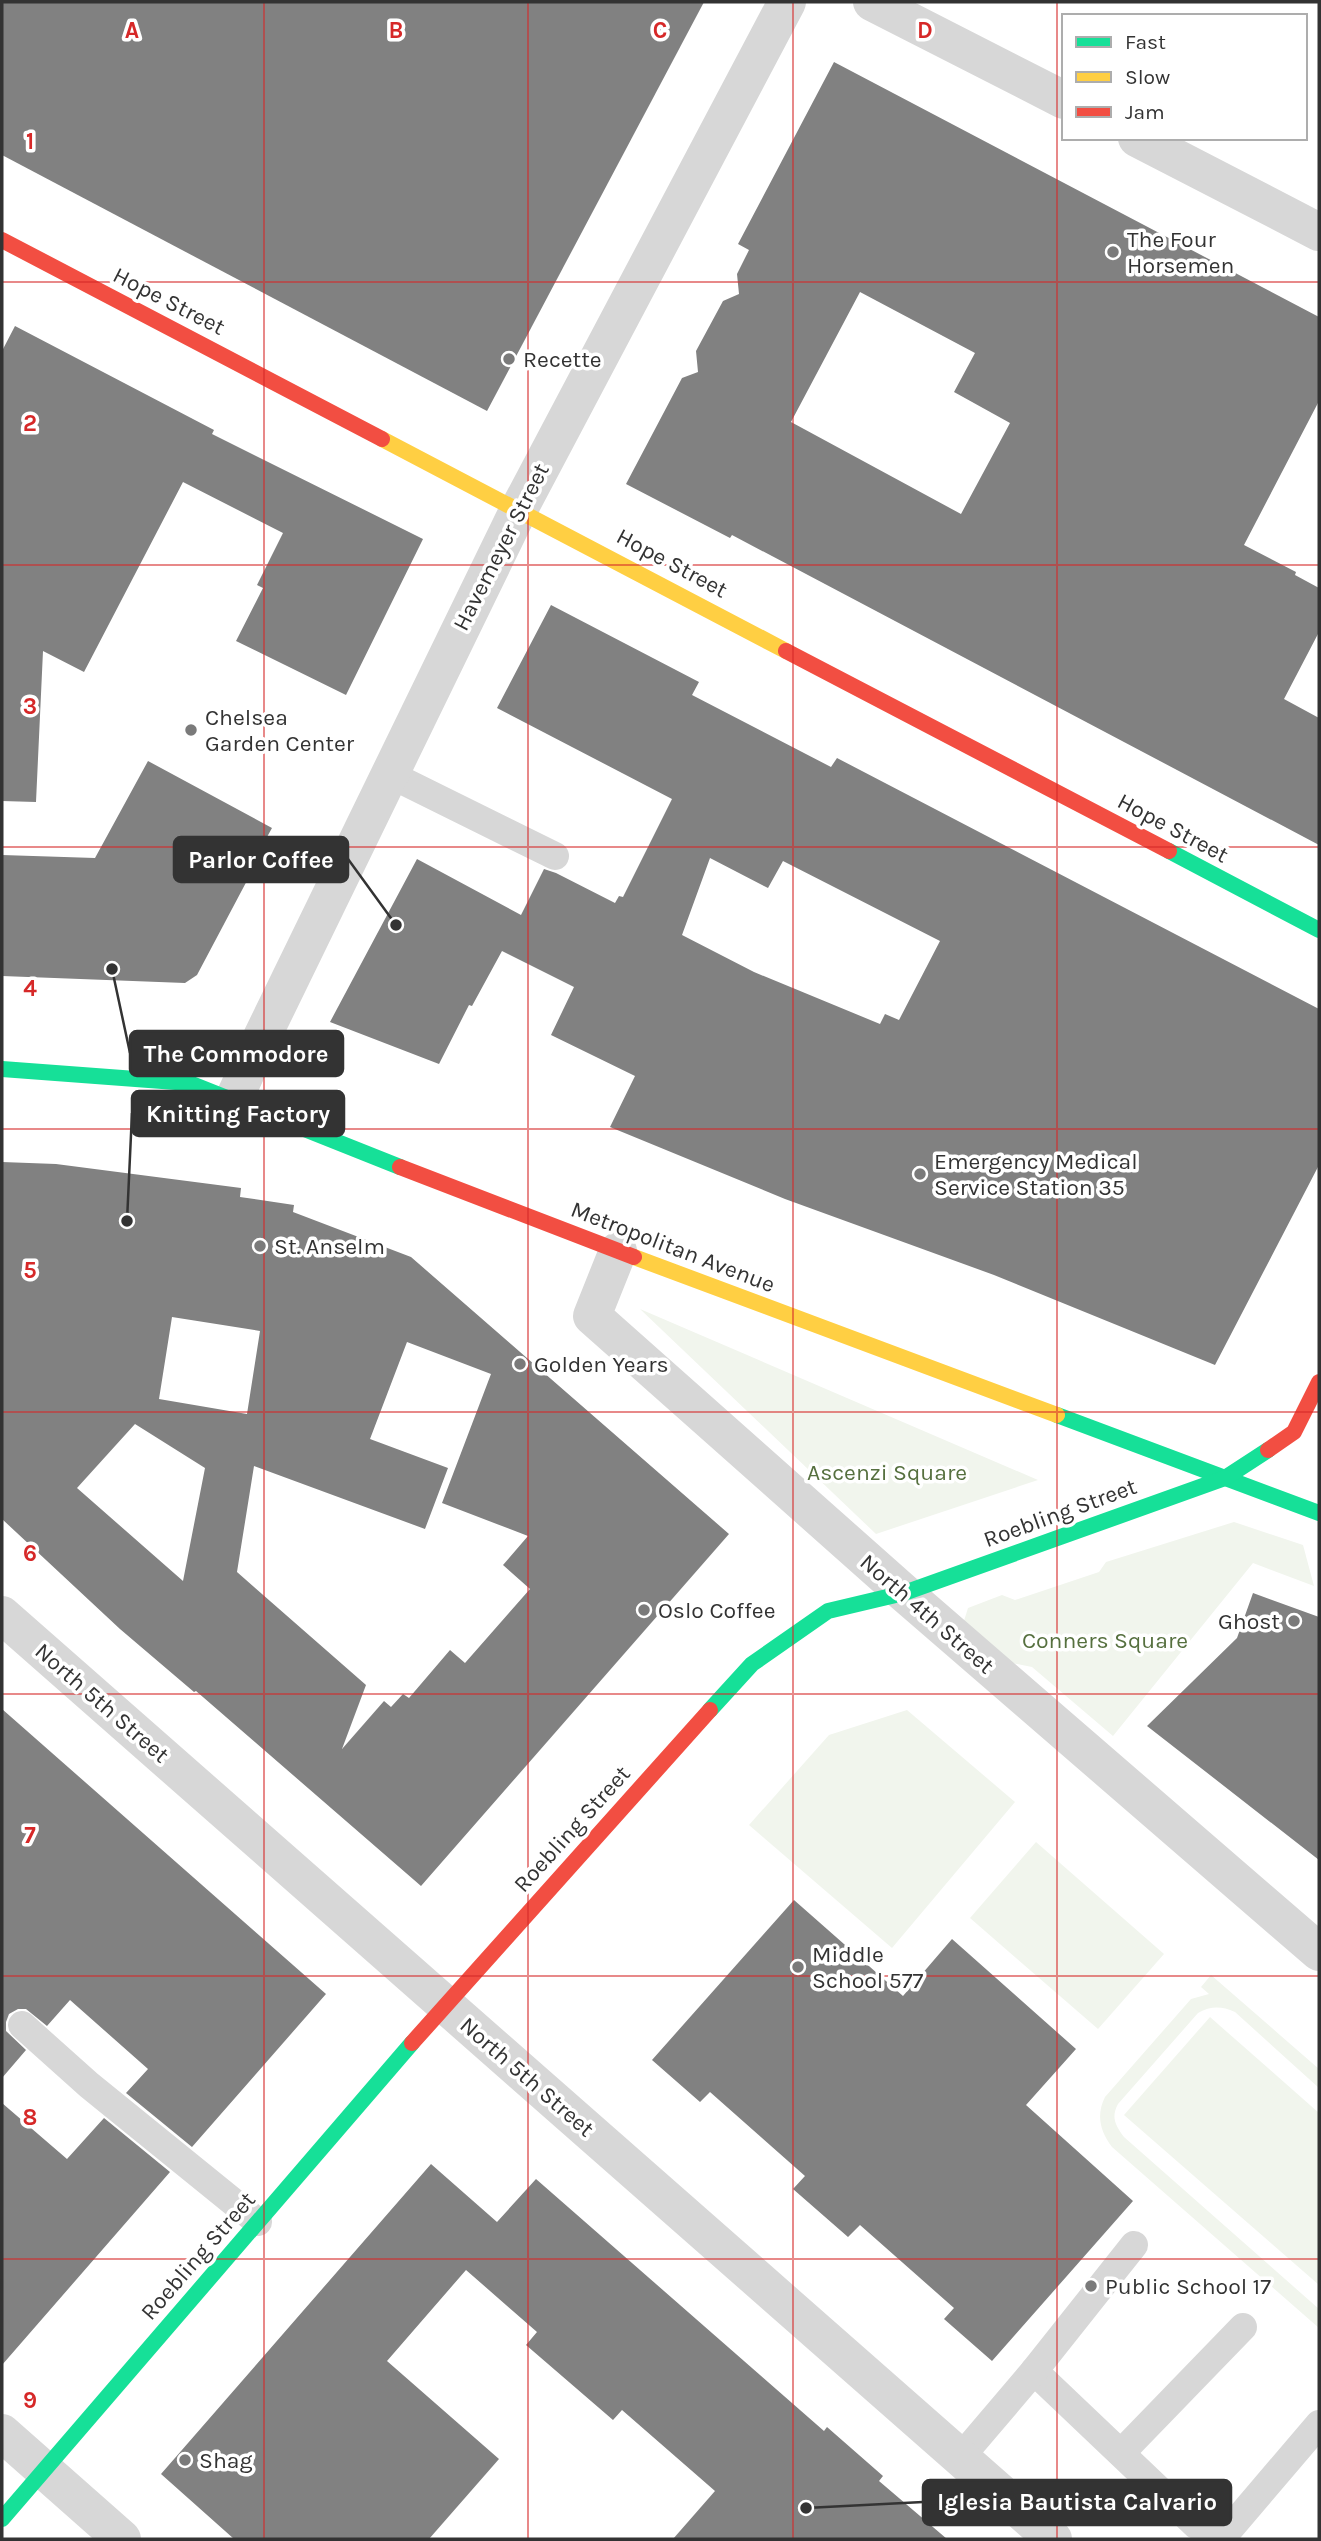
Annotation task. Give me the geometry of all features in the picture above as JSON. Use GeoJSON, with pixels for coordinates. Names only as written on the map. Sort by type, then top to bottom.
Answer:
{"type":"FeatureCollection","features":[{"type":"Feature","properties":{"kind":"street","name":"Havemeyer Street"},"geometry":{"type":"LineString","coordinates":[[233,1101],[519,509],[786,2]]}},
{"type":"Feature","properties":{"kind":"street"},"geometry":{"type":"LineString","coordinates":[[872,2],[1062,99]]}},
{"type":"Feature","properties":{"kind":"street"},"geometry":{"type":"LineString","coordinates":[[1141,140],[1319,232]]}},
{"type":"Feature","properties":{"kind":"street","name":"Hope Street"},"geometry":{"type":"LineString","coordinates":[[2,240],[1319,930]]}},
{"type":"Feature","properties":{"kind":"street","name":"Metropolitan Avenue"},"geometry":{"type":"LineString","coordinates":[[2,1069],[189,1083],[618,1251],[1319,1513]]}},
{"type":"Feature","properties":{"kind":"street","name":"North 4th Street"},"geometry":{"type":"LineString","coordinates":[[618,1251],[592,1316],[904,1593],[1319,1952]]}},
{"type":"Feature","properties":{"kind":"street","name":"Roebling Street"},"geometry":{"type":"LineString","coordinates":[[2,2519],[445,2005],[752,1664],[828,1611],[904,1593],[1225,1478],[1294,1432],[1319,1382]]}},
{"type":"Feature","properties":{"kind":"street","name":"North 5th Street"},"geometry":{"type":"LineString","coordinates":[[2,1615],[1053,2539]]}},
{"type":"Feature","properties":{"kind":"street"},"geometry":{"type":"LineString","coordinates":[[2,2433],[122,2539]]}},
{"type":"Feature","properties":{"kind":"lane"},"geometry":{"type":"LineString","coordinates":[[389,774],[555,856]]}},
{"type":"Feature","properties":{"kind":"lane"},"geometry":{"type":"LineString","coordinates":[[22,2025],[89,2085],[258,2222]]}},
{"type":"Feature","properties":{"kind":"lane"},"geometry":{"type":"LineString","coordinates":[[960,2458],[1034,2371],[1134,2245]]}},
{"type":"Feature","properties":{"kind":"lane"},"geometry":{"type":"LineString","coordinates":[[1121,2453],[1243,2328]]}},
{"type":"Feature","properties":{"kind":"lane"},"geometry":{"type":"LineString","coordinates":[[1034,2371],[1196,2525],[1209,2532],[1227,2532],[1319,2424]]}},
{"type":"Feature","properties":{"kind":"green space","name":"Ascenzi Square"},"geometry":{"type":"Polygon","coordinates":[[[640,1309],[1038,1480],[876,1534],[640,1309]]]}},
{"type":"Feature","properties":{"kind":"green space","name":"Conners Square"},"geometry":{"type":"Polygon","coordinates":[[[1234,1522],[1303,1545],[1314,1586],[1253,1563],[1113,1736],[1032,1667],[1007,1662],[963,1624],[968,1608],[1002,1595],[1015,1600],[1099,1572],[1106,1562],[1234,1522]]]}},
{"type":"Feature","properties":{"kind":"green space"},"geometry":{"type":"Polygon","coordinates":[[[907,1710],[1015,1802],[892,1948],[749,1825],[829,1735],[907,1710]]]}},
{"type":"Feature","properties":{"kind":"green space"},"geometry":{"type":"Polygon","coordinates":[[[1036,1842],[1164,1954],[1098,2029],[970,1918],[1036,1842]]]}},
{"type":"Feature","properties":{"kind":"green space"},"geometry":{"type":"Polygon","coordinates":[[[1211,1975],[1319,2069],[1319,2088],[1235,2012],[1212,2008],[1198,2013],[1118,2104],[1115,2121],[1124,2137],[1319,2309],[1319,2328],[1112,2147],[1102,2129],[1100,2117],[1105,2097],[1191,1999],[1209,1994],[1201,1987],[1211,1975]]]}},
{"type":"Feature","properties":{"kind":"green space"},"geometry":{"type":"Polygon","coordinates":[[[1210,2017],[1319,2113],[1319,2285],[1124,2115],[1210,2017]]]}},
{"type":"Feature","properties":{"kind":"building"},"geometry":{"type":"Polygon","coordinates":[[[2,2],[704,2],[487,411],[2,155],[2,2]]]}},
{"type":"Feature","properties":{"kind":"building"},"geometry":{"type":"Polygon","coordinates":[[[834,62],[1319,317],[1319,401],[1244,545],[1296,572],[1295,575],[1319,588],[1319,632],[1284,699],[1319,718],[1319,845],[732,535],[730,538],[626,484],[682,378],[698,372],[696,351],[723,301],[739,294],[737,274],[749,250],[738,244],[834,62]],[[860,292],[791,422],[961,514],[1010,423],[954,392],[975,353],[860,292]]]}},
{"type":"Feature","properties":{"kind":"building"},"geometry":{"type":"Polygon","coordinates":[[[15,326],[214,430],[212,434],[423,539],[346,695],[236,641],[263,588],[257,585],[283,533],[183,482],[84,672],[43,651],[36,802],[2,801],[2,351],[15,326]]]}},
{"type":"Feature","properties":{"kind":"building"},"geometry":{"type":"Polygon","coordinates":[[[551,605],[699,682],[692,695],[831,767],[837,758],[1319,1009],[1319,1165],[1215,1365],[994,1275],[785,1199],[610,1127],[635,1076],[551,1035],[574,987],[502,951],[472,1006],[469,1005],[439,1064],[330,1022],[417,859],[521,915],[544,869],[615,903],[619,896],[623,897],[672,799],[497,708],[551,605]],[[710,858],[682,935],[754,972],[880,1024],[885,1014],[899,1020],[940,941],[783,861],[768,888],[710,858]]]}},
{"type":"Feature","properties":{"kind":"building"},"geometry":{"type":"Polygon","coordinates":[[[148,761],[272,828],[197,975],[185,983],[2,976],[2,855],[95,858],[148,761]]]}},
{"type":"Feature","properties":{"kind":"building"},"geometry":{"type":"Polygon","coordinates":[[[2,1162],[56,1164],[241,1188],[240,1197],[294,1205],[293,1212],[411,1257],[729,1534],[421,1886],[196,1691],[120,1629],[2,1519],[2,1162]],[[172,1317],[159,1399],[247,1414],[260,1331],[172,1317]],[[407,1342],[370,1439],[448,1468],[425,1529],[254,1466],[237,1572],[366,1685],[342,1749],[384,1701],[391,1707],[403,1694],[409,1698],[450,1650],[465,1663],[530,1589],[503,1565],[528,1536],[442,1503],[491,1374],[407,1342]],[[135,1424],[77,1488],[183,1581],[205,1468],[135,1424]]]}},
{"type":"Feature","properties":{"kind":"building"},"geometry":{"type":"Polygon","coordinates":[[[1253,1593],[1319,1617],[1319,1860],[1147,1726],[1237,1638],[1253,1593]]]}},
{"type":"Feature","properties":{"kind":"building"},"geometry":{"type":"Polygon","coordinates":[[[2,1709],[326,1994],[192,2147],[126,2093],[148,2069],[70,2000],[47,2026],[26,2009],[18,2009],[9,2014],[6,2031],[26,2050],[2,2078],[2,1709]]]}},
{"type":"Feature","properties":{"kind":"building"},"geometry":{"type":"Polygon","coordinates":[[[794,1900],[903,1996],[952,1939],[1076,2049],[1026,2105],[1133,2201],[992,2361],[944,2319],[954,2308],[860,2225],[848,2237],[793,2189],[805,2176],[710,2092],[700,2102],[652,2060],[794,1900]]]}},
{"type":"Feature","properties":{"kind":"building"},"geometry":{"type":"Polygon","coordinates":[[[2,2103],[67,2159],[104,2118],[170,2172],[2,2365],[2,2103]]]}},
{"type":"Feature","properties":{"kind":"building"},"geometry":{"type":"Polygon","coordinates":[[[431,2164],[497,2222],[536,2179],[824,2431],[827,2427],[883,2476],[879,2481],[947,2539],[673,2539],[715,2491],[622,2410],[613,2420],[526,2345],[537,2332],[466,2270],[387,2361],[499,2459],[429,2539],[234,2539],[161,2474],[431,2164]]]}},
{"type":"Feature","properties":{"kind":"traffic: fast"},"geometry":{"type":"LineString","coordinates":[[1169,851],[1319,930]]}},
{"type":"Feature","properties":{"kind":"traffic: fast"},"geometry":{"type":"LineString","coordinates":[[2,1069],[189,1083],[400,1167]]}},
{"type":"Feature","properties":{"kind":"traffic: fast"},"geometry":{"type":"LineString","coordinates":[[1057,1415],[1319,1513]]}},
{"type":"Feature","properties":{"kind":"traffic: fast"},"geometry":{"type":"LineString","coordinates":[[710,1710],[752,1664],[828,1611],[904,1593],[1225,1478],[1268,1450]]}},
{"type":"Feature","properties":{"kind":"traffic: fast"},"geometry":{"type":"LineString","coordinates":[[2,2519],[412,2043]]}},
{"type":"Feature","properties":{"kind":"traffic: slow"},"geometry":{"type":"LineString","coordinates":[[382,439],[786,651]]}},
{"type":"Feature","properties":{"kind":"traffic: slow"},"geometry":{"type":"LineString","coordinates":[[634,1257],[1057,1415]]}},
{"type":"Feature","properties":{"kind":"traffic: jam"},"geometry":{"type":"LineString","coordinates":[[2,240],[382,439]]}},
{"type":"Feature","properties":{"kind":"traffic: jam"},"geometry":{"type":"LineString","coordinates":[[786,651],[1169,851]]}},
{"type":"Feature","properties":{"kind":"traffic: jam"},"geometry":{"type":"LineString","coordinates":[[400,1167],[634,1257]]}},
{"type":"Feature","properties":{"kind":"traffic: jam"},"geometry":{"type":"LineString","coordinates":[[1268,1450],[1294,1432],[1319,1382]]}},
{"type":"Feature","properties":{"kind":"traffic: jam"},"geometry":{"type":"LineString","coordinates":[[412,2043],[710,1710]]}},
{"type":"Feature","properties":{"kind":"place","name":"The Four Horsemen"},"geometry":{"type":"Point","coordinates":[1113,252]}},
{"type":"Feature","properties":{"kind":"place","name":"Recette"},"geometry":{"type":"Point","coordinates":[509,359]}},
{"type":"Feature","properties":{"kind":"place","name":"Chelsea Garden Center"},"geometry":{"type":"Point","coordinates":[191,730]}},
{"type":"Feature","properties":{"kind":"place","name":"Parlor Coffee"},"geometry":{"type":"Point","coordinates":[396,925]}},
{"type":"Feature","properties":{"kind":"place","name":"The Commodore"},"geometry":{"type":"Point","coordinates":[112,969]}},
{"type":"Feature","properties":{"kind":"place","name":"Emergency Medical Service Station 35"},"geometry":{"type":"Point","coordinates":[920,1174]}},
{"type":"Feature","properties":{"kind":"place","name":"Knitting Factory"},"geometry":{"type":"Point","coordinates":[127,1221]}},
{"type":"Feature","properties":{"kind":"place","name":"St. Anselm"},"geometry":{"type":"Point","coordinates":[260,1246]}},
{"type":"Feature","properties":{"kind":"place","name":"Golden Years"},"geometry":{"type":"Point","coordinates":[520,1364]}},
{"type":"Feature","properties":{"kind":"place","name":"Oslo Coffee"},"geometry":{"type":"Point","coordinates":[644,1610]}},
{"type":"Feature","properties":{"kind":"place","name":"Ghost"},"geometry":{"type":"Point","coordinates":[1294,1621]}},
{"type":"Feature","properties":{"kind":"place","name":"Middle School 577"},"geometry":{"type":"Point","coordinates":[798,1967]}},
{"type":"Feature","properties":{"kind":"place","name":"Public School 17"},"geometry":{"type":"Point","coordinates":[1091,2286]}},
{"type":"Feature","properties":{"kind":"place","name":"Shag"},"geometry":{"type":"Point","coordinates":[185,2460]}},
{"type":"Feature","properties":{"kind":"place","name":"Iglesia Bautista Calvario"},"geometry":{"type":"Point","coordinates":[806,2508]}}]}
